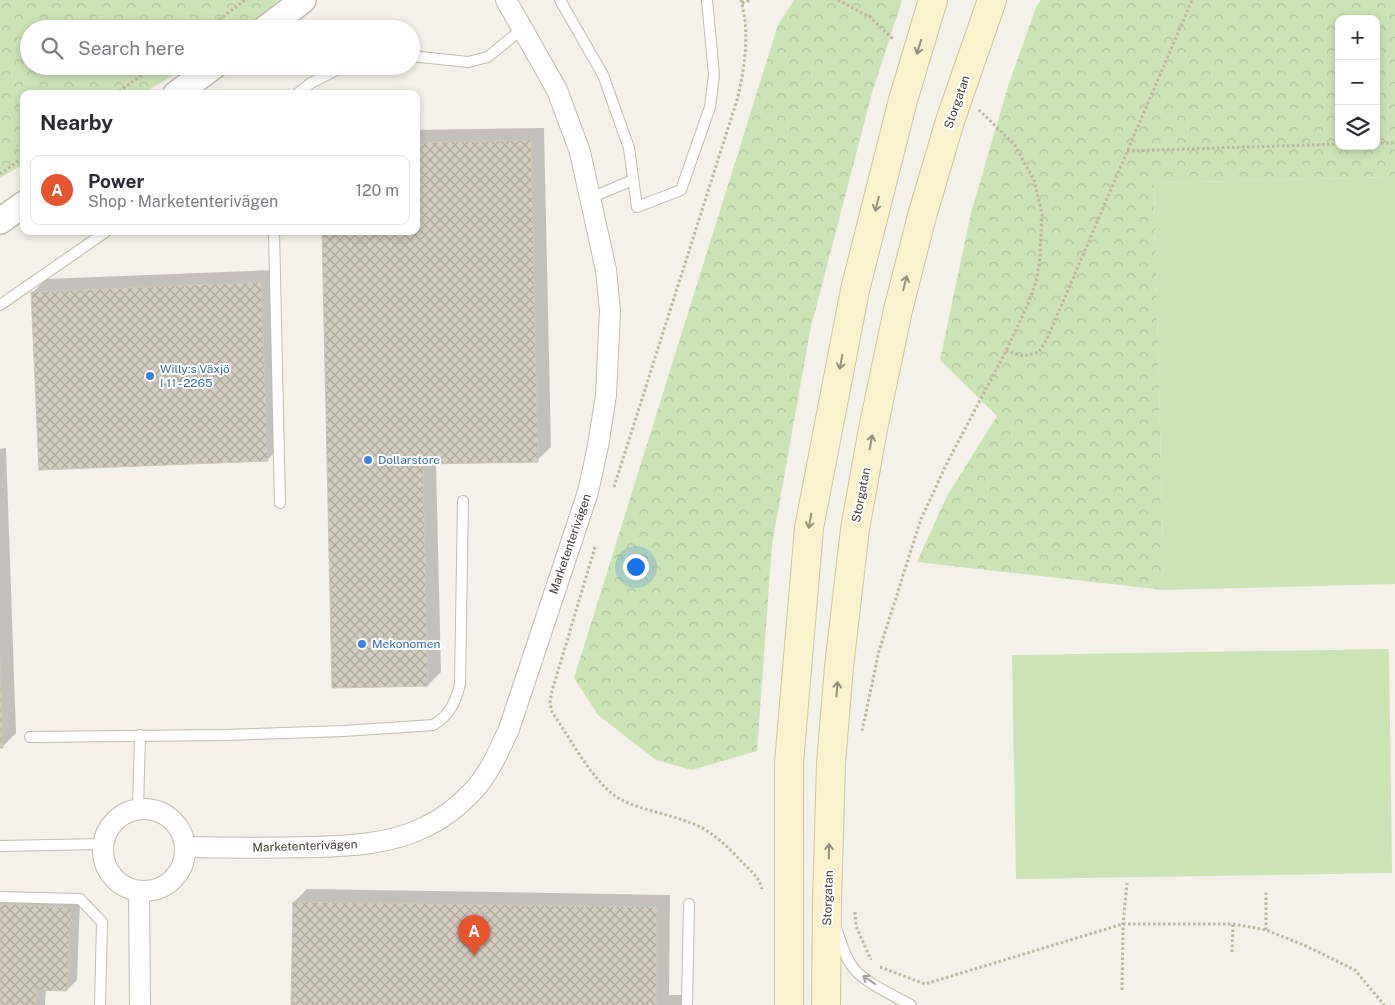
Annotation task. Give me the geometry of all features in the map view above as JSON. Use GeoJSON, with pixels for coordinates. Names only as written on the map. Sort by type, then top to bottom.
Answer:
{"type":"FeatureCollection","features":[{"type":"Feature","properties":{"kind":"main road"},"geometry":{"type":"LineString","coordinates":[[789,1005],[789,763],[809,528],[855,290],[903,100],[933,0]]}},
{"type":"Feature","properties":{"kind":"main road","name":"Storgatan"},"geometry":{"type":"LineString","coordinates":[[826,1005],[831,763],[838,667],[854,529],[896,319],[922,216],[950,121],[992,0]]}},
{"type":"Feature","properties":{"kind":"street"},"geometry":{"type":"LineString","coordinates":[[277,20],[303,0]]}},
{"type":"Feature","properties":{"kind":"street","name":"Marketenterivägen"},"geometry":{"type":"LineString","coordinates":[[185,847],[284,848],[355,846],[398,838],[425,827],[449,812],[474,790],[494,762],[509,729],[588,492],[606,395],[610,311],[606,270],[580,152],[557,90],[506,0]]}},
{"type":"Feature","properties":{"kind":"street"},"geometry":{"type":"LineString","coordinates":[[181,90],[202,75]]}},
{"type":"Feature","properties":{"kind":"street"},"geometry":{"type":"LineString","coordinates":[[0,221],[20,207]]}},
{"type":"Feature","properties":{"kind":"street"},"geometry":{"type":"LineString","coordinates":[[138,809],[151,809],[164,814],[175,822],[182,834],[185,847],[184,859],[180,870],[172,880],[162,887],[151,890],[126,887],[115,879],[108,869],[103,856],[103,844],[107,831],[115,820],[126,813],[138,809]]}},
{"type":"Feature","properties":{"kind":"street"},"geometry":{"type":"LineString","coordinates":[[139,890],[140,1005]]}},
{"type":"Feature","properties":{"kind":"lane"},"geometry":{"type":"LineString","coordinates":[[560,0],[603,75],[629,148],[637,207],[681,190],[710,107],[714,75],[707,0]]}},
{"type":"Feature","properties":{"kind":"lane"},"geometry":{"type":"LineString","coordinates":[[420,57],[468,62],[488,57],[523,28]]}},
{"type":"Feature","properties":{"kind":"lane"},"geometry":{"type":"LineString","coordinates":[[302,90],[327,75]]}},
{"type":"Feature","properties":{"kind":"lane"},"geometry":{"type":"LineString","coordinates":[[590,198],[633,180]]}},
{"type":"Feature","properties":{"kind":"lane"},"geometry":{"type":"LineString","coordinates":[[0,305],[100,235]]}},
{"type":"Feature","properties":{"kind":"lane"},"geometry":{"type":"LineString","coordinates":[[274,235],[280,503]]}},
{"type":"Feature","properties":{"kind":"lane"},"geometry":{"type":"LineString","coordinates":[[30,737],[224,735],[344,731],[433,725],[442,720],[451,708],[457,697],[460,684],[463,501]]}},
{"type":"Feature","properties":{"kind":"lane"},"geometry":{"type":"LineString","coordinates":[[138,809],[140,735]]}},
{"type":"Feature","properties":{"kind":"lane"},"geometry":{"type":"LineString","coordinates":[[0,846],[103,844]]}},
{"type":"Feature","properties":{"kind":"lane"},"geometry":{"type":"LineString","coordinates":[[0,897],[80,899],[102,922],[100,1005]]}},
{"type":"Feature","properties":{"kind":"lane"},"geometry":{"type":"LineString","coordinates":[[827,902],[844,950],[856,971],[910,1005]]}},
{"type":"Feature","properties":{"kind":"lane"},"geometry":{"type":"LineString","coordinates":[[688,1005],[689,904]]}},
{"type":"Feature","properties":{"kind":"path"},"geometry":{"type":"LineString","coordinates":[[219,20],[245,0]]}},
{"type":"Feature","properties":{"kind":"path"},"geometry":{"type":"LineString","coordinates":[[611,496],[737,100],[743,78],[746,53],[742,2],[751,0]]}},
{"type":"Feature","properties":{"kind":"path"},"geometry":{"type":"LineString","coordinates":[[838,0],[870,17],[898,44]]}},
{"type":"Feature","properties":{"kind":"path"},"geometry":{"type":"LineString","coordinates":[[1006,351],[1024,356],[1039,352],[1047,339],[1192,0]]}},
{"type":"Feature","properties":{"kind":"path"},"geometry":{"type":"LineString","coordinates":[[121,90],[142,75]]}},
{"type":"Feature","properties":{"kind":"path"},"geometry":{"type":"LineString","coordinates":[[860,738],[879,651],[921,519],[947,462],[1006,351],[1029,302],[1037,278],[1042,214],[1034,180],[1014,144],[979,109]]}},
{"type":"Feature","properties":{"kind":"path"},"geometry":{"type":"LineString","coordinates":[[1380,143],[1395,143]]}},
{"type":"Feature","properties":{"kind":"path"},"geometry":{"type":"LineString","coordinates":[[1128,150],[1335,144]]}},
{"type":"Feature","properties":{"kind":"path"},"geometry":{"type":"LineString","coordinates":[[0,174],[20,160]]}},
{"type":"Feature","properties":{"kind":"path"},"geometry":{"type":"LineString","coordinates":[[597,542],[552,691],[550,702],[552,712],[590,768],[611,793],[633,805],[690,822],[706,829],[737,856],[760,880],[763,895]]}},
{"type":"Feature","properties":{"kind":"path"},"geometry":{"type":"LineString","coordinates":[[1122,990],[1123,924],[1127,884]]}},
{"type":"Feature","properties":{"kind":"path"},"geometry":{"type":"LineString","coordinates":[[1266,891],[1266,930]]}},
{"type":"Feature","properties":{"kind":"path"},"geometry":{"type":"LineString","coordinates":[[854,903],[856,926],[872,964],[925,984],[1123,924],[1233,924],[1266,930],[1306,946],[1355,970],[1384,1005]]}},
{"type":"Feature","properties":{"kind":"path"},"geometry":{"type":"LineString","coordinates":[[1232,952],[1233,924]]}},
{"type":"Feature","properties":{"kind":"green space"},"geometry":{"type":"Polygon","coordinates":[[[0,0],[278,0],[259,20],[20,20],[20,75],[173,75],[149,90],[20,90],[20,166],[0,178],[0,0]]]}},
{"type":"Feature","properties":{"kind":"green space"},"geometry":{"type":"Polygon","coordinates":[[[794,0],[902,0],[872,93],[810,331],[772,545],[757,751],[692,770],[656,760],[598,715],[574,678],[778,25],[794,0]]]}},
{"type":"Feature","properties":{"kind":"green space"},"geometry":{"type":"Polygon","coordinates":[[[1041,0],[1395,0],[1395,177],[1154,183],[1164,590],[917,562],[947,496],[997,416],[940,360],[971,213],[1009,83],[1037,5],[1041,0]]]}},
{"type":"Feature","properties":{"kind":"green space"},"geometry":{"type":"Polygon","coordinates":[[[1395,177],[1395,584],[1164,590],[1154,183],[1395,177]]]}},
{"type":"Feature","properties":{"kind":"green space"},"geometry":{"type":"Polygon","coordinates":[[[1389,649],[1392,873],[1016,879],[1012,655],[1389,649]]]}},
{"type":"Feature","properties":{"kind":"building"},"geometry":{"type":"Polygon","coordinates":[[[531,140],[538,462],[423,464],[428,686],[332,688],[322,235],[420,235],[420,143],[531,140]]]}},
{"type":"Feature","properties":{"kind":"building","name":"Willy:s Växjö I 11 - 2265"},"geometry":{"type":"Polygon","coordinates":[[[261,282],[268,461],[39,470],[31,292],[261,282]]]}},
{"type":"Feature","properties":{"kind":"building"},"geometry":{"type":"Polygon","coordinates":[[[0,656],[3,748],[0,748],[0,656]]]}},
{"type":"Feature","properties":{"kind":"building"},"geometry":{"type":"Polygon","coordinates":[[[293,902],[657,907],[656,1005],[291,1005],[293,902]]]}},
{"type":"Feature","properties":{"kind":"building"},"geometry":{"type":"Polygon","coordinates":[[[0,904],[71,908],[67,991],[36,990],[36,1005],[0,1005],[0,904]]]}},
{"type":"Feature","properties":{"kind":"place","name":"Willy:s Växjö I 11 - 2265"},"geometry":{"type":"Point","coordinates":[150,376]}},
{"type":"Feature","properties":{"kind":"place","name":"Dollarstore"},"geometry":{"type":"Point","coordinates":[368,460]}},
{"type":"Feature","properties":{"kind":"place","name":"Mekonomen"},"geometry":{"type":"Point","coordinates":[362,644]}},
{"type":"Feature","properties":{"kind":"place","name":"Power"},"geometry":{"type":"Point","coordinates":[474,956]}}]}
